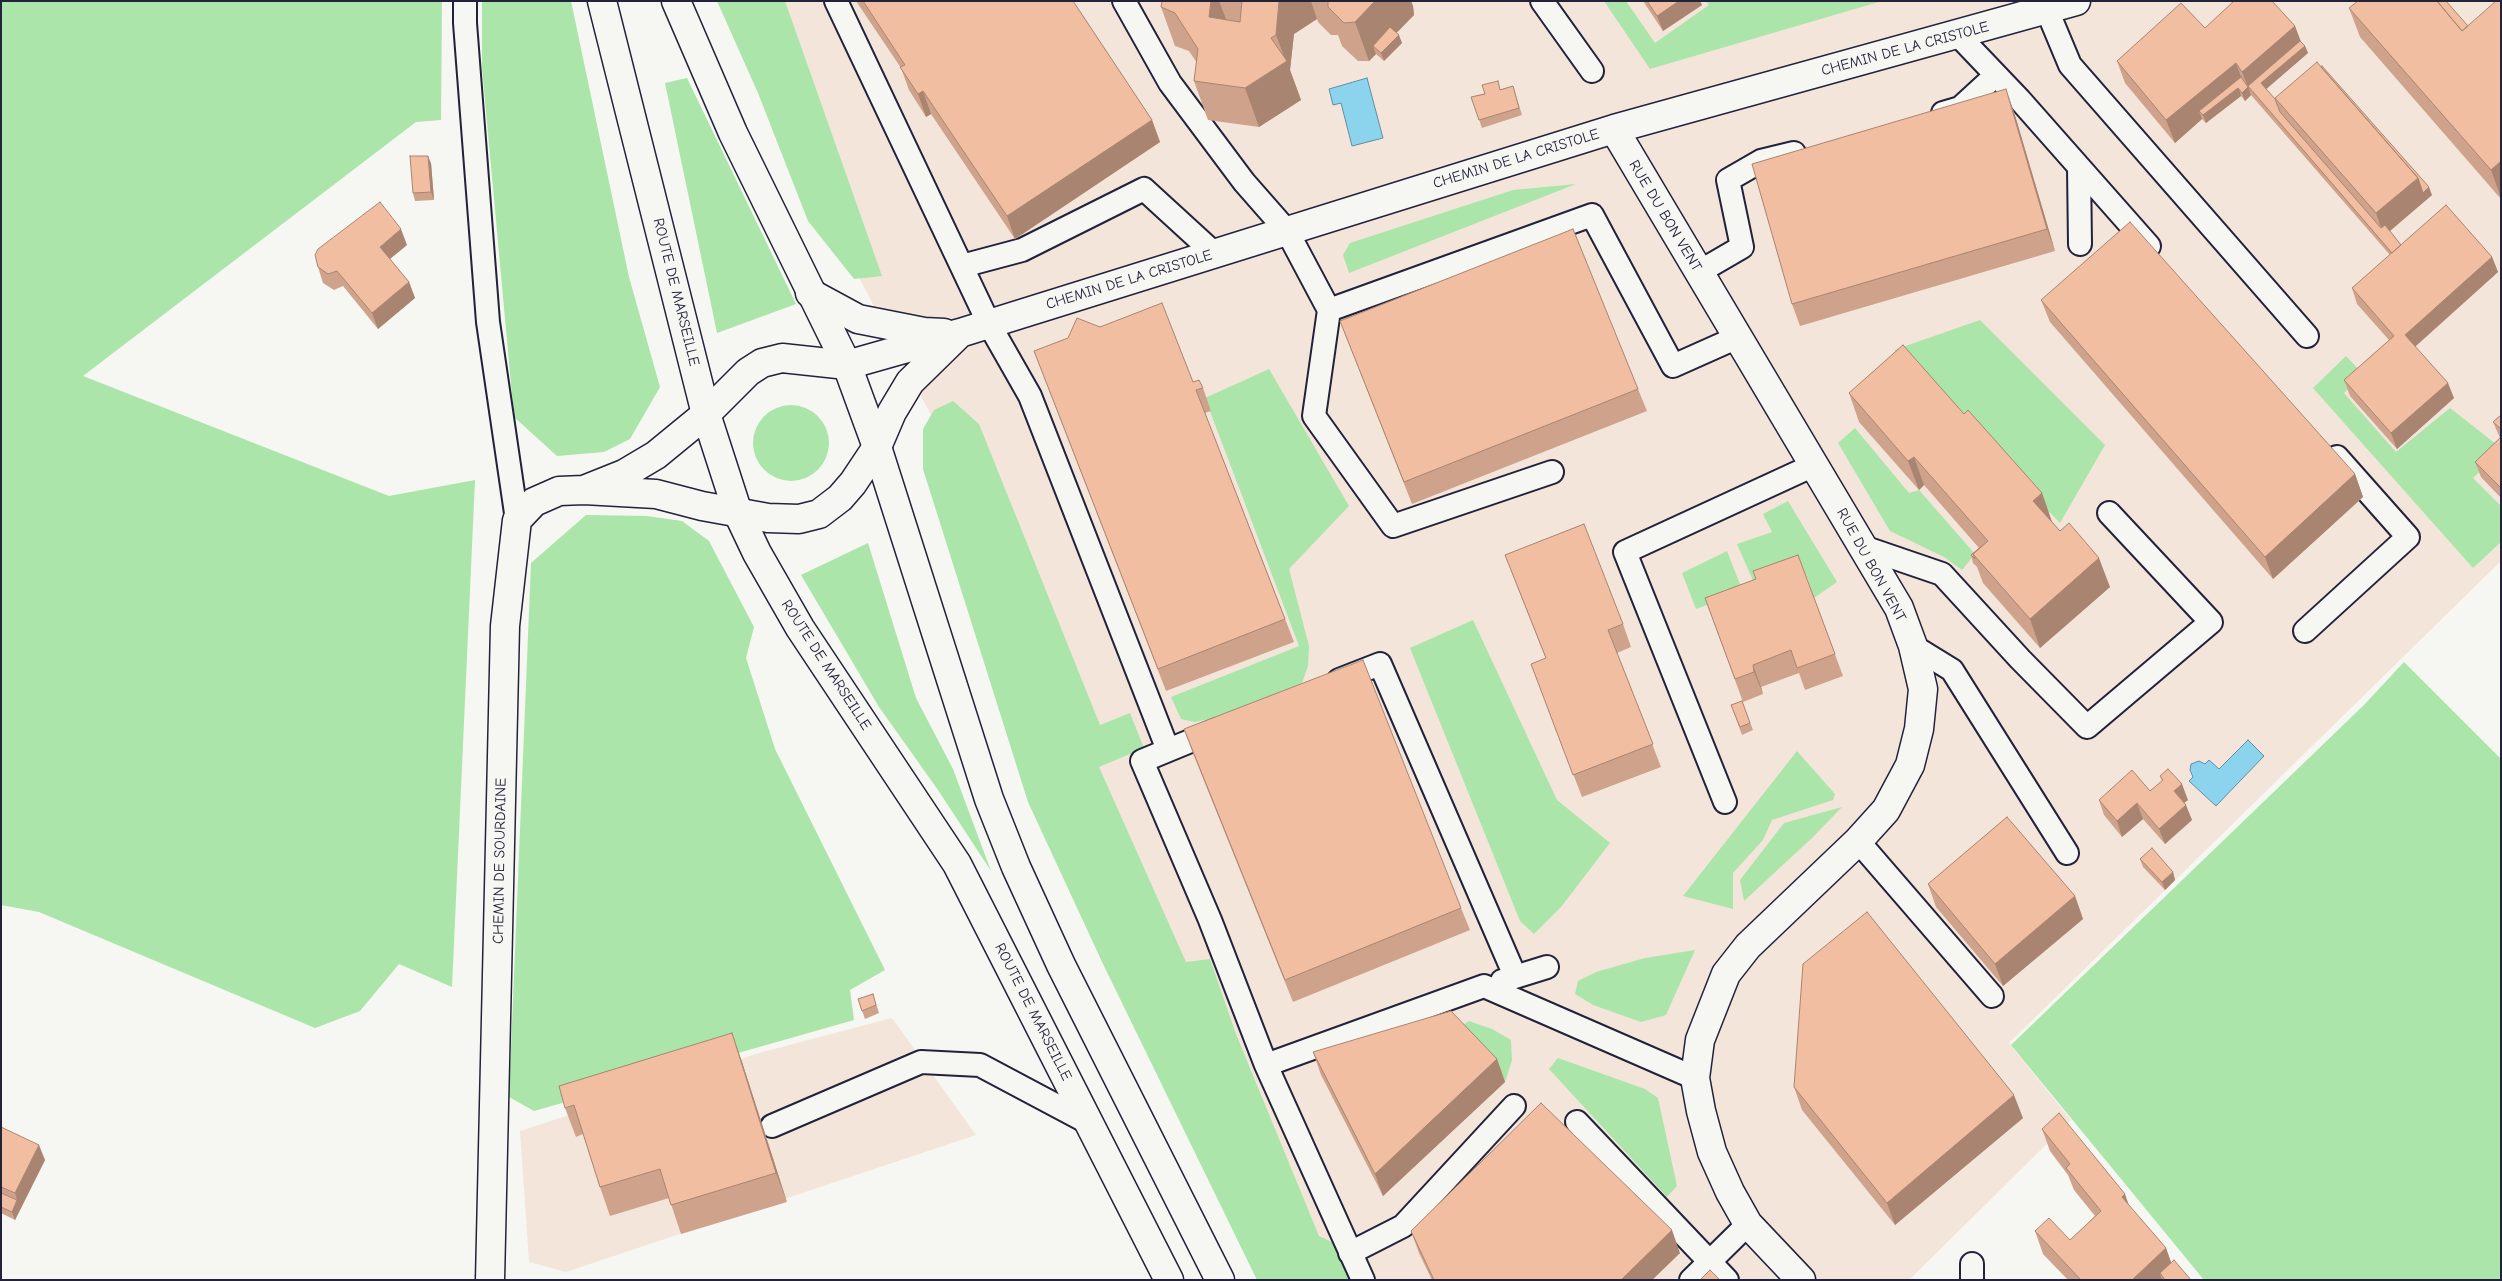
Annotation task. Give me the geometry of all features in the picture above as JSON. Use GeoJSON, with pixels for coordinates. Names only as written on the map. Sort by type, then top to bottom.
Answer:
{"type":"FeatureCollection","features":[{"type":"Feature","properties":{"kind":"street","name":"ROUTE DE MARSEILLE"},"geometry":{"type":"LineString","coordinates":[[602,1],[706,414],[738,513],[756,553],[800,628],[957,864],[1169,1280]]}},
{"type":"Feature","properties":{"kind":"street"},"geometry":{"type":"LineString","coordinates":[[676,1],[733,133],[847,365],[877,447],[990,799],[1016,867],[1061,965],[1220,1280]]}},
{"type":"Feature","properties":{"kind":"street","name":"CHEMIN DE LA CRISTOLE"},"geometry":{"type":"LineString","coordinates":[[847,365],[960,333],[1614,129],[2076,1]]}},
{"type":"Feature","properties":{"kind":"street","name":"RUE DU BON VENT"},"geometry":{"type":"LineString","coordinates":[[1614,129],[1899,608],[1913,646],[1923,689],[1920,730],[1910,765],[1886,810],[1858,841],[1767,925],[1726,974],[1700,1040],[1695,1078],[1701,1111],[1712,1152],[1730,1192],[1748,1224],[1801,1280]]}},
{"type":"Feature","properties":{"kind":"street"},"geometry":{"type":"LineString","coordinates":[[810,293],[858,318],[924,332],[960,333]]}},
{"type":"Feature","properties":{"kind":"street"},"geometry":{"type":"LineString","coordinates":[[517,520],[534,502],[559,491],[584,490],[656,494],[768,518],[799,519],[819,514],[840,498],[853,483],[877,447],[892,412],[910,382],[960,333]]}},
{"type":"Feature","properties":{"kind":"street"},"geometry":{"type":"LineString","coordinates":[[584,490],[624,474],[656,455],[706,414],[731,388],[762,363],[782,358],[847,365]]}},
{"type":"Feature","properties":{"kind":"street","name":"CHEMIN DE SOURDAINE"},"geometry":{"type":"LineString","coordinates":[[490,1280],[505,626],[517,520]]}},
{"type":"Feature","properties":{"kind":"lane"},"geometry":{"type":"LineString","coordinates":[[466,1],[465,23],[488,322],[517,520]]}},
{"type":"Feature","properties":{"kind":"lane"},"geometry":{"type":"LineString","coordinates":[[836,1],[989,324],[1030,396],[1168,750]]}},
{"type":"Feature","properties":{"kind":"lane"},"geometry":{"type":"LineString","coordinates":[[1124,1],[1170,83],[1244,182],[1287,231],[1329,310],[1314,416],[1393,526],[1552,472]]}},
{"type":"Feature","properties":{"kind":"lane"},"geometry":{"type":"LineString","coordinates":[[1542,1],[1592,71]]}},
{"type":"Feature","properties":{"kind":"lane"},"geometry":{"type":"LineString","coordinates":[[2047,10],[2070,65],[2307,336]]}},
{"type":"Feature","properties":{"kind":"lane"},"geometry":{"type":"LineString","coordinates":[[1957,34],[2165,264]]}},
{"type":"Feature","properties":{"kind":"lane"},"geometry":{"type":"LineString","coordinates":[[1919,119],[1960,108],[1996,75]]}},
{"type":"Feature","properties":{"kind":"lane"},"geometry":{"type":"LineString","coordinates":[[1699,272],[1742,247],[1728,180],[1761,161],[1817,147]]}},
{"type":"Feature","properties":{"kind":"lane"},"geometry":{"type":"LineString","coordinates":[[2079,168],[2080,244]]}},
{"type":"Feature","properties":{"kind":"lane"},"geometry":{"type":"LineString","coordinates":[[962,266],[1022,250],[1144,189],[1215,254]]}},
{"type":"Feature","properties":{"kind":"lane"},"geometry":{"type":"LineString","coordinates":[[1329,310],[1592,215],[1673,366],[1738,337]]}},
{"type":"Feature","properties":{"kind":"lane"},"geometry":{"type":"LineString","coordinates":[[2305,631],[2408,537],[2323,441]]}},
{"type":"Feature","properties":{"kind":"lane"},"geometry":{"type":"LineString","coordinates":[[1725,802],[1625,552],[1814,465]]}},
{"type":"Feature","properties":{"kind":"lane"},"geometry":{"type":"LineString","coordinates":[[1863,547],[1942,574],[2020,659],[2087,727],[2212,622],[2109,513]]}},
{"type":"Feature","properties":{"kind":"lane"},"geometry":{"type":"LineString","coordinates":[[1913,646],[1952,670],[2067,853]]}},
{"type":"Feature","properties":{"kind":"lane"},"geometry":{"type":"LineString","coordinates":[[1315,690],[1380,664],[1515,976]]}},
{"type":"Feature","properties":{"kind":"lane"},"geometry":{"type":"LineString","coordinates":[[1233,724],[1142,761],[1210,920],[1266,1066],[1362,1280]]}},
{"type":"Feature","properties":{"kind":"lane"},"geometry":{"type":"LineString","coordinates":[[1858,841],[1992,996]]}},
{"type":"Feature","properties":{"kind":"lane"},"geometry":{"type":"LineString","coordinates":[[1266,1066],[1484,986],[1547,967]]}},
{"type":"Feature","properties":{"kind":"lane"},"geometry":{"type":"LineString","coordinates":[[1484,986],[1695,1078]]}},
{"type":"Feature","properties":{"kind":"lane"},"geometry":{"type":"LineString","coordinates":[[772,1126],[921,1062],[980,1065],[1090,1124]]}},
{"type":"Feature","properties":{"kind":"lane"},"geometry":{"type":"LineString","coordinates":[[1350,1253],[1402,1226],[1514,1106]]}},
{"type":"Feature","properties":{"kind":"lane"},"geometry":{"type":"LineString","coordinates":[[1577,1122],[1727,1280]]}},
{"type":"Feature","properties":{"kind":"lane"},"geometry":{"type":"LineString","coordinates":[[1691,1280],[1748,1224]]}},
{"type":"Feature","properties":{"kind":"shaded area"},"geometry":{"type":"Polygon","coordinates":[[[750,1],[2501,1],[2501,561],[2009,1043],[2071,1120],[1909,1280],[1325,1280],[944,440],[829,220],[750,1]]]}},
{"type":"Feature","properties":{"kind":"shaded area"},"geometry":{"type":"Polygon","coordinates":[[[892,1018],[976,1135],[566,1272],[529,1262],[520,1131],[759,1053],[892,1018]]]}},
{"type":"Feature","properties":{"kind":"green space"},"geometry":{"type":"Polygon","coordinates":[[[1,1],[442,1],[441,120],[416,122],[83,376],[389,496],[475,480],[452,987],[399,964],[360,1011],[315,1028],[39,912],[1,905],[1,1]]]}},
{"type":"Feature","properties":{"kind":"green space"},"geometry":{"type":"Polygon","coordinates":[[[482,1],[571,1],[629,277],[660,387],[630,439],[604,452],[557,456],[514,417],[482,68],[482,1]]]}},
{"type":"Feature","properties":{"kind":"green space"},"geometry":{"type":"Polygon","coordinates":[[[717,1],[785,1],[882,276],[854,279],[808,221],[758,93],[717,1]]]}},
{"type":"Feature","properties":{"kind":"green space"},"geometry":{"type":"Polygon","coordinates":[[[1604,1],[1626,1],[1655,43],[1709,5],[1706,1],[1882,1],[1650,69],[1604,1]]]}},
{"type":"Feature","properties":{"kind":"green space"},"geometry":{"type":"Polygon","coordinates":[[[687,78],[796,304],[717,333],[665,83],[687,78]]]}},
{"type":"Feature","properties":{"kind":"green space"},"geometry":{"type":"Polygon","coordinates":[[[1576,184],[1349,273],[1343,255],[1350,243],[1513,190],[1576,184]]]}},
{"type":"Feature","properties":{"kind":"green space"},"geometry":{"type":"Polygon","coordinates":[[[1980,320],[2105,445],[2060,523],[1894,350],[1980,320]]]}},
{"type":"Feature","properties":{"kind":"green space"},"geometry":{"type":"Polygon","coordinates":[[[2346,356],[2363,374],[2344,393],[2396,452],[2450,408],[2501,448],[2501,452],[2473,478],[2501,506],[2501,542],[2473,568],[2313,388],[2346,356]]]}},
{"type":"Feature","properties":{"kind":"green space"},"geometry":{"type":"Polygon","coordinates":[[[1269,369],[1349,506],[1289,569],[1309,646],[1308,666],[1302,683],[1222,717],[1194,722],[1181,719],[1171,697],[1299,646],[1205,398],[1269,369]]]}},
{"type":"Feature","properties":{"kind":"green space"},"geometry":{"type":"Polygon","coordinates":[[[953,401],[979,424],[1100,725],[1130,713],[1144,748],[1099,767],[1186,962],[1210,959],[1236,1034],[1319,1236],[1332,1242],[1350,1266],[1348,1280],[1257,1280],[1103,964],[1028,802],[923,469],[923,429],[934,410],[953,401]]]}},
{"type":"Feature","properties":{"kind":"green space"},"geometry":{"type":"Polygon","coordinates":[[[799,405],[812,411],[823,422],[829,435],[827,458],[812,475],[799,481],[783,481],[770,475],[755,458],[753,435],[759,422],[776,407],[799,405]]]}},
{"type":"Feature","properties":{"kind":"green space"},"geometry":{"type":"Polygon","coordinates":[[[1855,428],[1909,493],[1919,490],[1975,554],[1962,570],[1944,557],[1890,531],[1838,443],[1855,428]]]}},
{"type":"Feature","properties":{"kind":"green space"},"geometry":{"type":"Polygon","coordinates":[[[1788,501],[1837,582],[1814,598],[1806,574],[1758,592],[1737,544],[1772,532],[1763,514],[1788,501]]]}},
{"type":"Feature","properties":{"kind":"green space"},"geometry":{"type":"Polygon","coordinates":[[[586,515],[647,516],[682,521],[709,541],[754,627],[746,658],[775,749],[885,970],[850,990],[854,1020],[534,1111],[509,1097],[531,563],[586,515]]]}},
{"type":"Feature","properties":{"kind":"green space"},"geometry":{"type":"Polygon","coordinates":[[[868,543],[916,698],[953,769],[991,871],[938,790],[879,707],[801,575],[868,543]]]}},
{"type":"Feature","properties":{"kind":"green space"},"geometry":{"type":"Polygon","coordinates":[[[1727,551],[1743,592],[1696,609],[1682,573],[1727,551]]]}},
{"type":"Feature","properties":{"kind":"green space"},"geometry":{"type":"Polygon","coordinates":[[[1473,620],[1557,800],[1610,843],[1561,907],[1534,934],[1520,921],[1410,648],[1473,620]]]}},
{"type":"Feature","properties":{"kind":"green space"},"geometry":{"type":"Polygon","coordinates":[[[2404,662],[2501,759],[2501,1280],[2204,1280],[2011,1045],[2364,705],[2404,662]]]}},
{"type":"Feature","properties":{"kind":"green space"},"geometry":{"type":"Polygon","coordinates":[[[1797,751],[1835,794],[1833,800],[1772,820],[1763,840],[1733,873],[1733,909],[1683,896],[1797,751]]]}},
{"type":"Feature","properties":{"kind":"green space"},"geometry":{"type":"Polygon","coordinates":[[[1842,807],[1813,837],[1744,901],[1740,880],[1784,823],[1842,807]]]}},
{"type":"Feature","properties":{"kind":"green space"},"geometry":{"type":"Polygon","coordinates":[[[1695,950],[1666,1015],[1641,1022],[1593,1005],[1575,994],[1578,981],[1596,972],[1645,958],[1695,950]]]}},
{"type":"Feature","properties":{"kind":"green space"},"geometry":{"type":"Polygon","coordinates":[[[1469,1021],[1492,1029],[1511,1040],[1512,1060],[1505,1082],[1459,1034],[1457,1029],[1469,1021]]]}},
{"type":"Feature","properties":{"kind":"green space"},"geometry":{"type":"Polygon","coordinates":[[[1558,1058],[1645,1089],[1658,1098],[1677,1186],[1667,1197],[1549,1069],[1558,1058]]]}},
{"type":"Feature","properties":{"kind":"water"},"geometry":{"type":"Polygon","coordinates":[[[1367,78],[1383,138],[1352,146],[1341,103],[1333,105],[1329,89],[1367,78]]]}},
{"type":"Feature","properties":{"kind":"water"},"geometry":{"type":"Polygon","coordinates":[[[2248,740],[2264,756],[2216,806],[2189,781],[2193,777],[2190,770],[2191,764],[2199,761],[2205,764],[2209,760],[2219,769],[2248,740]]]}},
{"type":"Feature","properties":{"kind":"building"},"geometry":{"type":"Polygon","coordinates":[[[863,1],[1073,1],[1152,120],[1007,216],[923,91],[918,94],[900,67],[905,65],[863,1]]]}},
{"type":"Feature","properties":{"kind":"building"},"geometry":{"type":"Polygon","coordinates":[[[1162,1],[1211,1],[1209,17],[1240,22],[1242,1],[1279,1],[1276,35],[1271,38],[1287,61],[1245,88],[1194,81],[1198,49],[1175,13],[1161,7],[1162,1]]]}},
{"type":"Feature","properties":{"kind":"building"},"geometry":{"type":"Polygon","coordinates":[[[1328,1],[1375,1],[1355,22],[1344,23],[1328,7],[1328,1]]]}},
{"type":"Feature","properties":{"kind":"building"},"geometry":{"type":"Polygon","coordinates":[[[1647,1],[1679,1],[1657,16],[1647,1]]]}},
{"type":"Feature","properties":{"kind":"building"},"geometry":{"type":"Polygon","coordinates":[[[2234,1],[2272,1],[2295,26],[2242,72],[2236,63],[2166,120],[2117,61],[2181,3],[2205,28],[2234,1]]]}},
{"type":"Feature","properties":{"kind":"building"},"geometry":{"type":"Polygon","coordinates":[[[2358,1],[2437,1],[2462,31],[2496,1],[2501,1],[2501,161],[2491,170],[2349,8],[2358,1]]]}},
{"type":"Feature","properties":{"kind":"building"},"geometry":{"type":"Polygon","coordinates":[[[2437,1],[2446,1],[2468,26],[2462,31],[2437,1]]]}},
{"type":"Feature","properties":{"kind":"building"},"geometry":{"type":"Polygon","coordinates":[[[1390,27],[1399,35],[1381,53],[1373,46],[1390,27]]]}},
{"type":"Feature","properties":{"kind":"building"},"geometry":{"type":"Polygon","coordinates":[[[2300,41],[2305,46],[2261,83],[2275,99],[2280,112],[2381,228],[2385,225],[2401,245],[2392,253],[2248,86],[2300,41]]]}},
{"type":"Feature","properties":{"kind":"building"},"geometry":{"type":"Polygon","coordinates":[[[2317,62],[2418,178],[2376,213],[2275,98],[2317,62]]]}},
{"type":"Feature","properties":{"kind":"building"},"geometry":{"type":"Polygon","coordinates":[[[2322,66],[2429,187],[2423,193],[2418,178],[2322,66]]]}},
{"type":"Feature","properties":{"kind":"building"},"geometry":{"type":"Polygon","coordinates":[[[2241,77],[2248,87],[2242,93],[2238,88],[2203,115],[2199,111],[2241,77]]]}},
{"type":"Feature","properties":{"kind":"building"},"geometry":{"type":"Polygon","coordinates":[[[1498,81],[1500,90],[1513,86],[1519,108],[1479,120],[1471,97],[1485,94],[1482,85],[1498,81]]]}},
{"type":"Feature","properties":{"kind":"building"},"geometry":{"type":"Polygon","coordinates":[[[2006,89],[2047,229],[1792,304],[1752,164],[2006,89]]]}},
{"type":"Feature","properties":{"kind":"building"},"geometry":{"type":"Polygon","coordinates":[[[410,156],[428,156],[431,192],[413,193],[410,156]]]}},
{"type":"Feature","properties":{"kind":"building"},"geometry":{"type":"Polygon","coordinates":[[[380,202],[401,229],[380,247],[409,282],[372,313],[337,271],[328,274],[318,267],[315,255],[318,249],[380,202]]]}},
{"type":"Feature","properties":{"kind":"building"},"geometry":{"type":"Polygon","coordinates":[[[2446,205],[2492,257],[2405,335],[2448,383],[2391,433],[2344,380],[2394,336],[2352,288],[2446,205]]]}},
{"type":"Feature","properties":{"kind":"building"},"geometry":{"type":"Polygon","coordinates":[[[2130,222],[2355,474],[2265,557],[2041,300],[2130,222]]]}},
{"type":"Feature","properties":{"kind":"building"},"geometry":{"type":"Polygon","coordinates":[[[1573,229],[1638,389],[1404,482],[1340,321],[1573,229]]]}},
{"type":"Feature","properties":{"kind":"building"},"geometry":{"type":"Polygon","coordinates":[[[1162,303],[1193,382],[1199,380],[1203,388],[1196,390],[1285,619],[1158,669],[1034,351],[1068,338],[1077,318],[1100,327],[1162,303]]]}},
{"type":"Feature","properties":{"kind":"building"},"geometry":{"type":"Polygon","coordinates":[[[1903,345],[1964,414],[1968,410],[2042,493],[2033,501],[2060,531],[2069,523],[2099,558],[2030,619],[1973,554],[1988,541],[1914,457],[1908,461],[1849,393],[1903,345]]]}},
{"type":"Feature","properties":{"kind":"building"},"geometry":{"type":"Polygon","coordinates":[[[2501,415],[2501,429],[2493,422],[2501,415]]]}},
{"type":"Feature","properties":{"kind":"building"},"geometry":{"type":"Polygon","coordinates":[[[2501,437],[2501,488],[2475,462],[2501,437]]]}},
{"type":"Feature","properties":{"kind":"building"},"geometry":{"type":"Polygon","coordinates":[[[1584,524],[1623,624],[1608,630],[1653,744],[1573,775],[1531,664],[1546,658],[1505,555],[1584,524]]]}},
{"type":"Feature","properties":{"kind":"building"},"geometry":{"type":"Polygon","coordinates":[[[1798,555],[1835,654],[1797,668],[1791,650],[1753,665],[1754,672],[1735,679],[1705,598],[1756,579],[1753,571],[1798,555]]]}},
{"type":"Feature","properties":{"kind":"building"},"geometry":{"type":"Polygon","coordinates":[[[1363,660],[1461,908],[1285,980],[1184,729],[1363,660]]]}},
{"type":"Feature","properties":{"kind":"building"},"geometry":{"type":"Polygon","coordinates":[[[1742,701],[1750,723],[1740,727],[1731,705],[1742,701]]]}},
{"type":"Feature","properties":{"kind":"building"},"geometry":{"type":"Polygon","coordinates":[[[2168,769],[2182,784],[2174,791],[2186,805],[2159,829],[2137,803],[2117,821],[2099,800],[2132,770],[2150,791],[2163,780],[2160,776],[2168,769]]]}},
{"type":"Feature","properties":{"kind":"building"},"geometry":{"type":"Polygon","coordinates":[[[2007,817],[2075,896],[1995,964],[1928,884],[2007,817]]]}},
{"type":"Feature","properties":{"kind":"building"},"geometry":{"type":"Polygon","coordinates":[[[2152,848],[2173,872],[2162,882],[2140,859],[2152,848]]]}},
{"type":"Feature","properties":{"kind":"building"},"geometry":{"type":"Polygon","coordinates":[[[1867,912],[2014,1095],[1887,1203],[1794,1087],[1803,964],[1867,912]]]}},
{"type":"Feature","properties":{"kind":"building"},"geometry":{"type":"Polygon","coordinates":[[[873,994],[876,1005],[862,1011],[858,999],[873,994]]]}},
{"type":"Feature","properties":{"kind":"building"},"geometry":{"type":"Polygon","coordinates":[[[1451,1011],[1497,1059],[1375,1174],[1313,1052],[1451,1011]]]}},
{"type":"Feature","properties":{"kind":"building"},"geometry":{"type":"Polygon","coordinates":[[[732,1033],[776,1173],[671,1205],[660,1169],[600,1187],[574,1105],[565,1108],[559,1086],[732,1033]]]}},
{"type":"Feature","properties":{"kind":"building"},"geometry":{"type":"Polygon","coordinates":[[[1541,1103],[1672,1230],[1621,1280],[1434,1280],[1411,1231],[1541,1103]]]}},
{"type":"Feature","properties":{"kind":"building"},"geometry":{"type":"Polygon","coordinates":[[[2059,1113],[2125,1194],[2122,1197],[2166,1248],[2132,1280],[2081,1280],[2035,1231],[2049,1218],[2070,1240],[2101,1211],[2066,1168],[2070,1164],[2042,1129],[2059,1113]]]}},
{"type":"Feature","properties":{"kind":"building"},"geometry":{"type":"Polygon","coordinates":[[[1,1127],[39,1145],[15,1193],[1,1187],[1,1127]]]}},
{"type":"Feature","properties":{"kind":"building"},"geometry":{"type":"Polygon","coordinates":[[[1,1193],[17,1200],[12,1212],[1,1207],[1,1193]]]}},
{"type":"Feature","properties":{"kind":"building"},"geometry":{"type":"Polygon","coordinates":[[[2174,1260],[2191,1280],[2165,1280],[2160,1273],[2174,1260]]]}},
{"type":"Feature","properties":{"kind":"building"},"geometry":{"type":"Polygon","coordinates":[[[1710,1270],[1720,1280],[1700,1280],[1710,1270]]]}}]}
